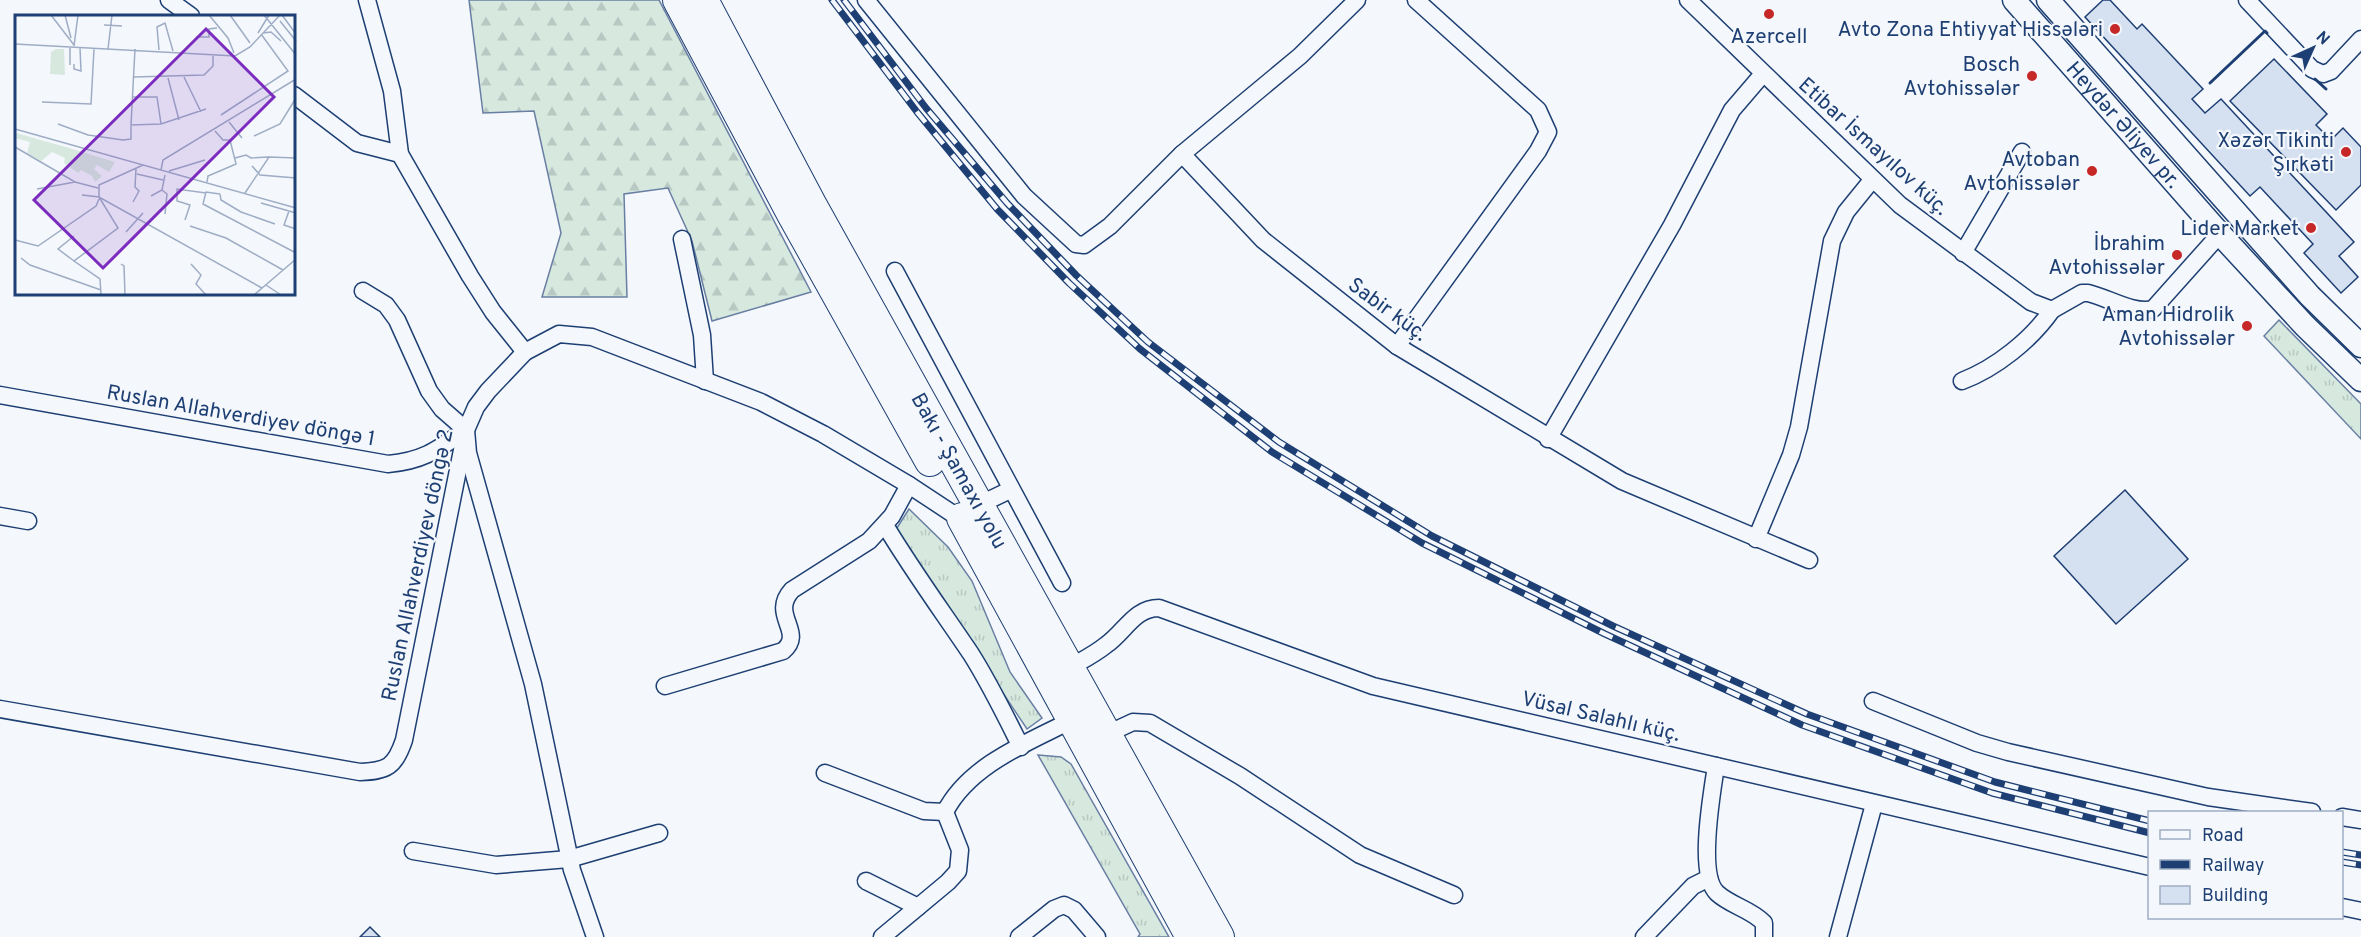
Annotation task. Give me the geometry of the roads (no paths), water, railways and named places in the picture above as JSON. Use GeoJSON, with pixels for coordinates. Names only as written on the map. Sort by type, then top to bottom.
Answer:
{"type":"FeatureCollection","features":[{"type":"Feature","properties":{"kind":"highway","name":"Bakı - Şamaxı yolu"},"geometry":{"type":"LineString","coordinates":[[678,0],[792,214],[970,511],[1069,668],[1219,937]]}},
{"type":"Feature","properties":{"kind":"highway","name":"Bakı - Şamaxı yolu"},"geometry":{"type":"LineString","coordinates":[[703,0],[970,511],[1072,720],[1191,937]]}},
{"type":"Feature","properties":{"kind":"main road","name":"Heydər Əliyev pr."},"geometry":{"type":"LineString","coordinates":[[2014,0],[2220,234],[2313,334],[2361,380]]}},
{"type":"Feature","properties":{"kind":"main road","name":"Heydər Əliyev pr."},"geometry":{"type":"LineString","coordinates":[[2048,0],[2294,279],[2361,346]]}},
{"type":"Feature","properties":{"kind":"street"},"geometry":{"type":"LineString","coordinates":[[169,0],[190,15]]}},
{"type":"Feature","properties":{"kind":"street"},"geometry":{"type":"LineString","coordinates":[[367,0],[392,91],[400,154],[476,285],[525,352]]}},
{"type":"Feature","properties":{"kind":"street"},"geometry":{"type":"LineString","coordinates":[[866,0],[1024,196],[1076,244],[1084,245],[1110,226],[1182,154],[1300,56],[1357,0]]}},
{"type":"Feature","properties":{"kind":"street"},"geometry":{"type":"LineString","coordinates":[[1397,346],[1538,152],[1548,132],[1538,110],[1416,0]]}},
{"type":"Feature","properties":{"kind":"street","name":"Etibar İsmayılov küç."},"geometry":{"type":"LineString","coordinates":[[1688,0],[1762,75],[1872,180],[1963,253],[2031,302],[2052,310]]}},
{"type":"Feature","properties":{"kind":"street"},"geometry":{"type":"LineString","coordinates":[[2247,0],[2312,69],[2323,74],[2331,71],[2361,39]]}},
{"type":"Feature","properties":{"kind":"street"},"geometry":{"type":"LineString","coordinates":[[1548,439],[1672,225],[1732,110],[1762,75]]}},
{"type":"Feature","properties":{"kind":"street"},"geometry":{"type":"LineString","coordinates":[[296,97],[357,143],[400,154]]}},
{"type":"Feature","properties":{"kind":"street"},"geometry":{"type":"LineString","coordinates":[[1963,253],[2022,152]]}},
{"type":"Feature","properties":{"kind":"street","name":"Sabir küç."},"geometry":{"type":"LineString","coordinates":[[1182,154],[1263,240],[1397,346],[1548,439],[1622,481],[1809,560]]}},
{"type":"Feature","properties":{"kind":"street"},"geometry":{"type":"LineString","coordinates":[[1756,539],[1791,455],[1799,427],[1832,241],[1846,212],[1872,180]]}},
{"type":"Feature","properties":{"kind":"street"},"geometry":{"type":"LineString","coordinates":[[1962,381],[1979,375],[2009,353],[2052,310],[2082,293],[2144,311],[2153,309],[2220,234]]}},
{"type":"Feature","properties":{"kind":"street"},"geometry":{"type":"LineString","coordinates":[[681,239],[702,335],[705,381]]}},
{"type":"Feature","properties":{"kind":"street"},"geometry":{"type":"LineString","coordinates":[[896,271],[1010,490],[1062,583]]}},
{"type":"Feature","properties":{"kind":"street"},"geometry":{"type":"LineString","coordinates":[[363,291],[386,305],[392,313],[429,391],[442,409],[466,430],[468,453],[532,684],[569,859],[595,937]]}},
{"type":"Feature","properties":{"kind":"street","name":"Ruslan Allahverdiyev döngə 2"},"geometry":{"type":"LineString","coordinates":[[0,709],[360,772],[389,767],[398,758],[404,740],[466,430],[476,406],[525,352],[558,334],[592,337],[782,413],[909,484],[949,512],[970,511]]}},
{"type":"Feature","properties":{"kind":"street","name":"Ruslan Allahverdiyev döngə 1"},"geometry":{"type":"LineString","coordinates":[[0,395],[388,464],[411,462],[428,456],[466,430]]}},
{"type":"Feature","properties":{"kind":"street"},"geometry":{"type":"LineString","coordinates":[[665,686],[783,651],[789,646],[791,638],[782,607],[783,599],[792,590],[861,546],[885,525],[909,484]]}},
{"type":"Feature","properties":{"kind":"street"},"geometry":{"type":"LineString","coordinates":[[970,511],[1010,490]]}},
{"type":"Feature","properties":{"kind":"street"},"geometry":{"type":"LineString","coordinates":[[0,516],[28,521]]}},
{"type":"Feature","properties":{"kind":"street"},"geometry":{"type":"LineString","coordinates":[[885,525],[932,600],[971,655],[996,696],[1021,747]]}},
{"type":"Feature","properties":{"kind":"street","name":"Vüsal Salahlı küç."},"geometry":{"type":"LineString","coordinates":[[1069,668],[1106,646],[1135,616],[1147,608],[1159,608],[1373,686],[2148,867]]}},
{"type":"Feature","properties":{"kind":"street"},"geometry":{"type":"LineString","coordinates":[[1873,701],[1977,743],[2008,752],[2208,797],[2299,811]]}},
{"type":"Feature","properties":{"kind":"street"},"geometry":{"type":"LineString","coordinates":[[882,937],[958,871],[960,850],[945,812],[953,796],[967,782],[1021,747],[1072,720]]}},
{"type":"Feature","properties":{"kind":"street"},"geometry":{"type":"LineString","coordinates":[[1105,735],[1133,723],[1150,723],[1240,776],[1360,855],[1454,895]]}},
{"type":"Feature","properties":{"kind":"street"},"geometry":{"type":"LineString","coordinates":[[1716,766],[1707,829],[1709,878],[1712,886],[1721,896],[1756,915],[1764,923],[1764,937]]}},
{"type":"Feature","properties":{"kind":"street"},"geometry":{"type":"LineString","coordinates":[[825,773],[924,811],[945,812]]}},
{"type":"Feature","properties":{"kind":"street"},"geometry":{"type":"LineString","coordinates":[[1838,937],[1874,804]]}},
{"type":"Feature","properties":{"kind":"street"},"geometry":{"type":"LineString","coordinates":[[2343,817],[2361,820]]}},
{"type":"Feature","properties":{"kind":"street"},"geometry":{"type":"LineString","coordinates":[[413,851],[496,865],[569,859],[659,833]]}},
{"type":"Feature","properties":{"kind":"street"},"geometry":{"type":"LineString","coordinates":[[1644,937],[1693,886],[1709,878]]}},
{"type":"Feature","properties":{"kind":"street"},"geometry":{"type":"LineString","coordinates":[[867,881],[918,907]]}},
{"type":"Feature","properties":{"kind":"street"},"geometry":{"type":"LineString","coordinates":[[1019,937],[1054,909],[1064,905],[1074,910],[1097,937]]}},
{"type":"Feature","properties":{"kind":"street"},"geometry":{"type":"LineString","coordinates":[[2343,907],[2361,911]]}},
{"type":"Feature","properties":{"kind":"railway"},"geometry":{"type":"LineString","coordinates":[[832,0],[917,112],[997,209],[1069,283],[1140,349],[1272,452],[1422,543],[1605,634],[1802,725],[1992,793],[2148,832]]}},
{"type":"Feature","properties":{"kind":"railway"},"geometry":{"type":"LineString","coordinates":[[844,0],[926,108],[1007,203],[1076,275],[1148,342],[1279,442],[1432,536],[1613,626],[1807,714],[1995,782],[2148,820]]}},
{"type":"Feature","properties":{"kind":"railway"},"geometry":{"type":"LineString","coordinates":[[2343,852],[2361,855]]}},
{"type":"Feature","properties":{"kind":"railway"},"geometry":{"type":"LineString","coordinates":[[2343,862],[2361,865]]}},
{"type":"Feature","properties":{"kind":"place","name":"Azercell"},"geometry":{"type":"Point","coordinates":[1769,14]}},
{"type":"Feature","properties":{"kind":"place","name":"Avto Zona Ehtiyyat Hissələri"},"geometry":{"type":"Point","coordinates":[2115,29]}},
{"type":"Feature","properties":{"kind":"place","name":"Bosch Avtohissələr"},"geometry":{"type":"Point","coordinates":[2032,76]}},
{"type":"Feature","properties":{"kind":"place","name":"Xəzər Tikinti Şırkəti"},"geometry":{"type":"Point","coordinates":[2346,152]}},
{"type":"Feature","properties":{"kind":"place","name":"Avtoban Avtohissələr"},"geometry":{"type":"Point","coordinates":[2092,171]}},
{"type":"Feature","properties":{"kind":"place","name":"Lider Market"},"geometry":{"type":"Point","coordinates":[2311,228]}},
{"type":"Feature","properties":{"kind":"place","name":"İbrahim Avtohissələr"},"geometry":{"type":"Point","coordinates":[2177,255]}},
{"type":"Feature","properties":{"kind":"place","name":"Aman Hidrolik Avtohissələr"},"geometry":{"type":"Point","coordinates":[2247,326]}}]}
